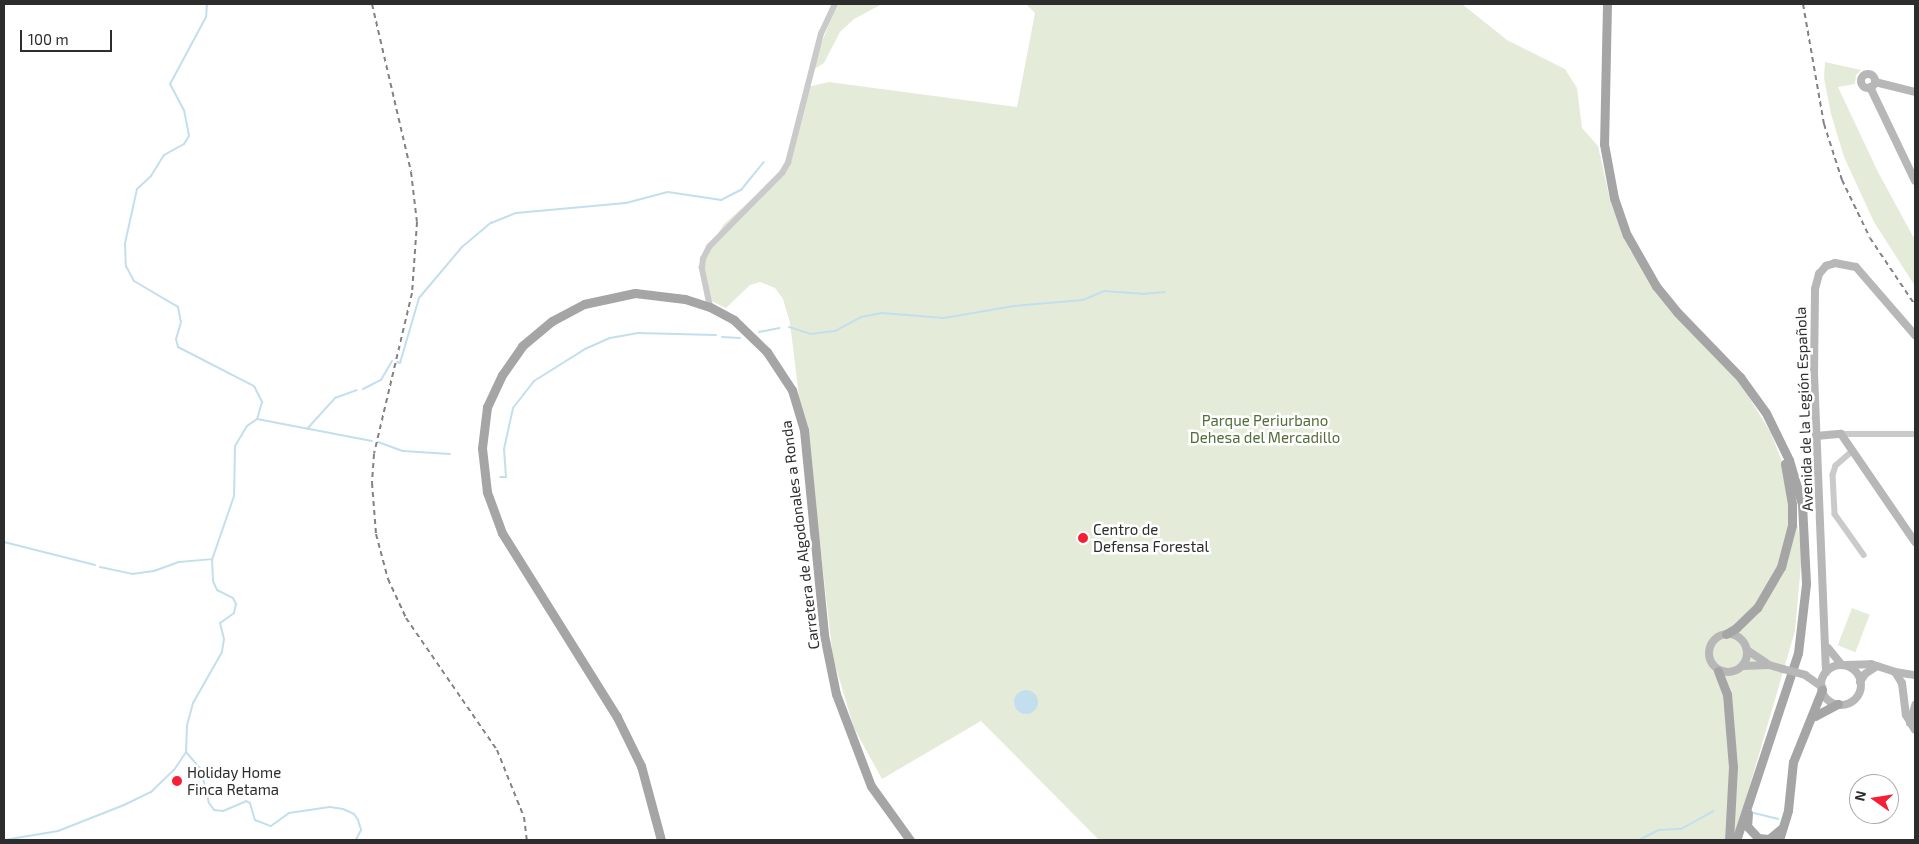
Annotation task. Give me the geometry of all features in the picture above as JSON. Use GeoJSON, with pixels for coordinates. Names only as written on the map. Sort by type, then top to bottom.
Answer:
{"type":"FeatureCollection","features":[{"type":"Feature","properties":{"kind":"main road"},"geometry":{"type":"LineString","coordinates":[[1607,4],[1604,144],[1614,198],[1627,235],[1656,286],[1677,312],[1740,377],[1780,439],[1802,504],[1807,558],[1805,607],[1792,678],[1750,793],[1736,840]]}},
{"type":"Feature","properties":{"kind":"main road"},"geometry":{"type":"LineString","coordinates":[[1915,92],[1872,84],[1915,181]]}},
{"type":"Feature","properties":{"kind":"main road","name":"Avenida de la Legión Española"},"geometry":{"type":"LineString","coordinates":[[1826,672],[1816,436],[1815,289],[1819,274],[1826,266],[1841,263],[1860,270],[1915,334]]}},
{"type":"Feature","properties":{"kind":"main road","name":"Carretera de Algodonales a Ronda"},"geometry":{"type":"LineString","coordinates":[[661,840],[641,766],[617,716],[502,533],[487,492],[482,448],[484,426],[495,389],[511,359],[538,331],[569,311],[603,298],[635,294],[663,294],[710,307],[734,320],[756,340],[777,365],[792,390],[804,430],[824,635],[836,694],[871,786],[910,840]]}},
{"type":"Feature","properties":{"kind":"main road"},"geometry":{"type":"LineString","coordinates":[[1816,436],[1841,434],[1915,542]]}},
{"type":"Feature","properties":{"kind":"main road"},"geometry":{"type":"LineString","coordinates":[[1729,840],[1733,768],[1727,694],[1718,670],[1710,661],[1709,649],[1715,639],[1736,628],[1757,608],[1781,568],[1788,545],[1792,504],[1780,439]]}},
{"type":"Feature","properties":{"kind":"main road"},"geometry":{"type":"LineString","coordinates":[[1726,634],[1737,636],[1747,650],[1769,665]]}},
{"type":"Feature","properties":{"kind":"main road"},"geometry":{"type":"LineString","coordinates":[[1826,644],[1843,665],[1855,671],[1860,682]]}},
{"type":"Feature","properties":{"kind":"main road"},"geometry":{"type":"LineString","coordinates":[[1743,666],[1747,650]]}},
{"type":"Feature","properties":{"kind":"main road"},"geometry":{"type":"LineString","coordinates":[[1718,670],[1732,673],[1743,666],[1769,665],[1807,676],[1822,689],[1828,699],[1838,704]]}},
{"type":"Feature","properties":{"kind":"main road"},"geometry":{"type":"LineString","coordinates":[[1807,676],[1826,672],[1843,665],[1877,666],[1895,672],[1915,675]]}},
{"type":"Feature","properties":{"kind":"main road"},"geometry":{"type":"LineString","coordinates":[[1813,718],[1838,704],[1855,699],[1860,682],[1865,674],[1877,666]]}},
{"type":"Feature","properties":{"kind":"main road"},"geometry":{"type":"LineString","coordinates":[[1779,840],[1784,825],[1793,762],[1813,718],[1826,672]]}},
{"type":"Feature","properties":{"kind":"main road"},"geometry":{"type":"LineString","coordinates":[[1895,672],[1901,679],[1905,711],[1913,727]]}},
{"type":"Feature","properties":{"kind":"main road"},"geometry":{"type":"LineString","coordinates":[[1913,727],[1915,705]]}},
{"type":"Feature","properties":{"kind":"main road"},"geometry":{"type":"LineString","coordinates":[[1750,793],[1747,826],[1753,836],[1769,839],[1784,825]]}},
{"type":"Feature","properties":{"kind":"street"},"geometry":{"type":"LineString","coordinates":[[710,307],[702,268],[703,259],[709,247],[782,174],[788,163],[821,34],[835,4]]}},
{"type":"Feature","properties":{"kind":"street"},"geometry":{"type":"LineString","coordinates":[[1841,434],[1915,434]]}},
{"type":"Feature","properties":{"kind":"street"},"geometry":{"type":"LineString","coordinates":[[1852,452],[1836,466],[1833,475],[1835,514],[1864,555]]}},
{"type":"Feature","properties":{"kind":"green space"},"geometry":{"type":"Polygon","coordinates":[[[837,4],[882,4],[854,19],[840,32],[824,63],[810,72],[837,4]]]}},
{"type":"Feature","properties":{"kind":"green space","name":"Parque Periurbano Dehesa del Mercadillo"},"geometry":{"type":"Polygon","coordinates":[[[1026,4],[1462,4],[1507,40],[1565,69],[1577,88],[1582,128],[1598,146],[1610,200],[1630,250],[1744,389],[1771,433],[1791,485],[1802,554],[1795,631],[1734,840],[1099,840],[981,721],[882,779],[854,728],[833,658],[807,429],[799,397],[790,323],[783,299],[775,288],[760,282],[750,285],[726,308],[705,298],[702,267],[706,253],[724,224],[778,176],[786,162],[807,87],[829,82],[1017,107],[1035,13],[1026,4]]]}},
{"type":"Feature","properties":{"kind":"green space"},"geometry":{"type":"Polygon","coordinates":[[[1825,62],[1861,70],[1856,75],[1855,84],[1838,87],[1878,172],[1915,240],[1915,286],[1874,222],[1844,157],[1831,114],[1824,78],[1825,62]]]}},
{"type":"Feature","properties":{"kind":"green space"},"geometry":{"type":"Polygon","coordinates":[[[1852,608],[1870,615],[1855,652],[1838,645],[1852,608]]]}},
{"type":"Feature","properties":{"kind":"water"},"geometry":{"type":"Polygon","coordinates":[[[1026,690],[1034,694],[1038,702],[1034,710],[1026,714],[1018,710],[1014,702],[1018,694],[1026,690]]]}},
{"type":"Feature","properties":{"kind":"waterway"},"geometry":{"type":"LineString","coordinates":[[207,4],[206,17],[170,84],[184,110],[189,136],[184,144],[164,155],[151,176],[137,189],[125,243],[126,266],[134,281],[178,307],[181,322],[176,339],[178,347],[254,386],[262,402],[257,419],[247,426],[235,446],[234,496],[212,560],[213,581],[217,590],[233,598],[236,604],[234,613],[220,623],[224,639],[222,652],[193,703],[187,725],[186,752],[201,769],[209,803],[214,810],[223,811],[246,801],[250,803],[255,820],[271,826],[289,813],[330,807],[343,809],[354,814],[358,820],[361,830],[356,840]]}},
{"type":"Feature","properties":{"kind":"waterway"},"geometry":{"type":"LineString","coordinates":[[397,362],[400,363],[419,298],[462,247],[491,223],[516,213],[626,203],[668,192],[721,200],[741,190],[764,162]]}},
{"type":"Feature","properties":{"kind":"waterway"},"geometry":{"type":"LineString","coordinates":[[789,327],[810,334],[835,331],[861,317],[882,313],[944,318],[1014,306],[1083,300],[1104,291],[1143,294],[1165,292]]}},
{"type":"Feature","properties":{"kind":"waterway"},"geometry":{"type":"LineString","coordinates":[[759,332],[780,328]]}},
{"type":"Feature","properties":{"kind":"waterway"},"geometry":{"type":"LineString","coordinates":[[500,477],[506,477],[504,449],[513,408],[534,381],[585,349],[610,338],[637,333],[716,335]]}},
{"type":"Feature","properties":{"kind":"waterway"},"geometry":{"type":"LineString","coordinates":[[722,337],[740,338]]}},
{"type":"Feature","properties":{"kind":"waterway"},"geometry":{"type":"LineString","coordinates":[[363,389],[381,380],[392,361]]}},
{"type":"Feature","properties":{"kind":"waterway"},"geometry":{"type":"LineString","coordinates":[[307,429],[335,398],[357,390]]}},
{"type":"Feature","properties":{"kind":"waterway"},"geometry":{"type":"LineString","coordinates":[[257,419],[372,441]]}},
{"type":"Feature","properties":{"kind":"waterway"},"geometry":{"type":"LineString","coordinates":[[378,442],[403,451],[450,454]]}},
{"type":"Feature","properties":{"kind":"waterway"},"geometry":{"type":"LineString","coordinates":[[4,542],[95,565]]}},
{"type":"Feature","properties":{"kind":"waterway"},"geometry":{"type":"LineString","coordinates":[[100,567],[132,574],[154,571],[179,562],[212,559]]}},
{"type":"Feature","properties":{"kind":"waterway"},"geometry":{"type":"LineString","coordinates":[[4,840],[58,831],[124,805],[151,792],[174,770],[186,752]]}},
{"type":"Feature","properties":{"kind":"waterway"},"geometry":{"type":"LineString","coordinates":[[1639,840],[1659,830],[1681,829],[1713,811]]}},
{"type":"Feature","properties":{"kind":"waterway"},"geometry":{"type":"LineString","coordinates":[[1754,813],[1778,819]]}},
{"type":"Feature","properties":{"kind":"railway"},"geometry":{"type":"LineString","coordinates":[[372,4],[411,172],[417,222],[412,293],[374,454],[372,483],[376,534],[388,579],[406,618],[497,750],[524,817],[527,840]]}},
{"type":"Feature","properties":{"kind":"railway"},"geometry":{"type":"LineString","coordinates":[[1803,4],[1824,124],[1842,180],[1870,238],[1915,305]]}},
{"type":"Feature","properties":{"kind":"place","name":"Centro de Defensa Forestal"},"geometry":{"type":"Point","coordinates":[1083,538]}},
{"type":"Feature","properties":{"kind":"place","name":"Holiday Home Finca Retama"},"geometry":{"type":"Point","coordinates":[177,781]}}]}
